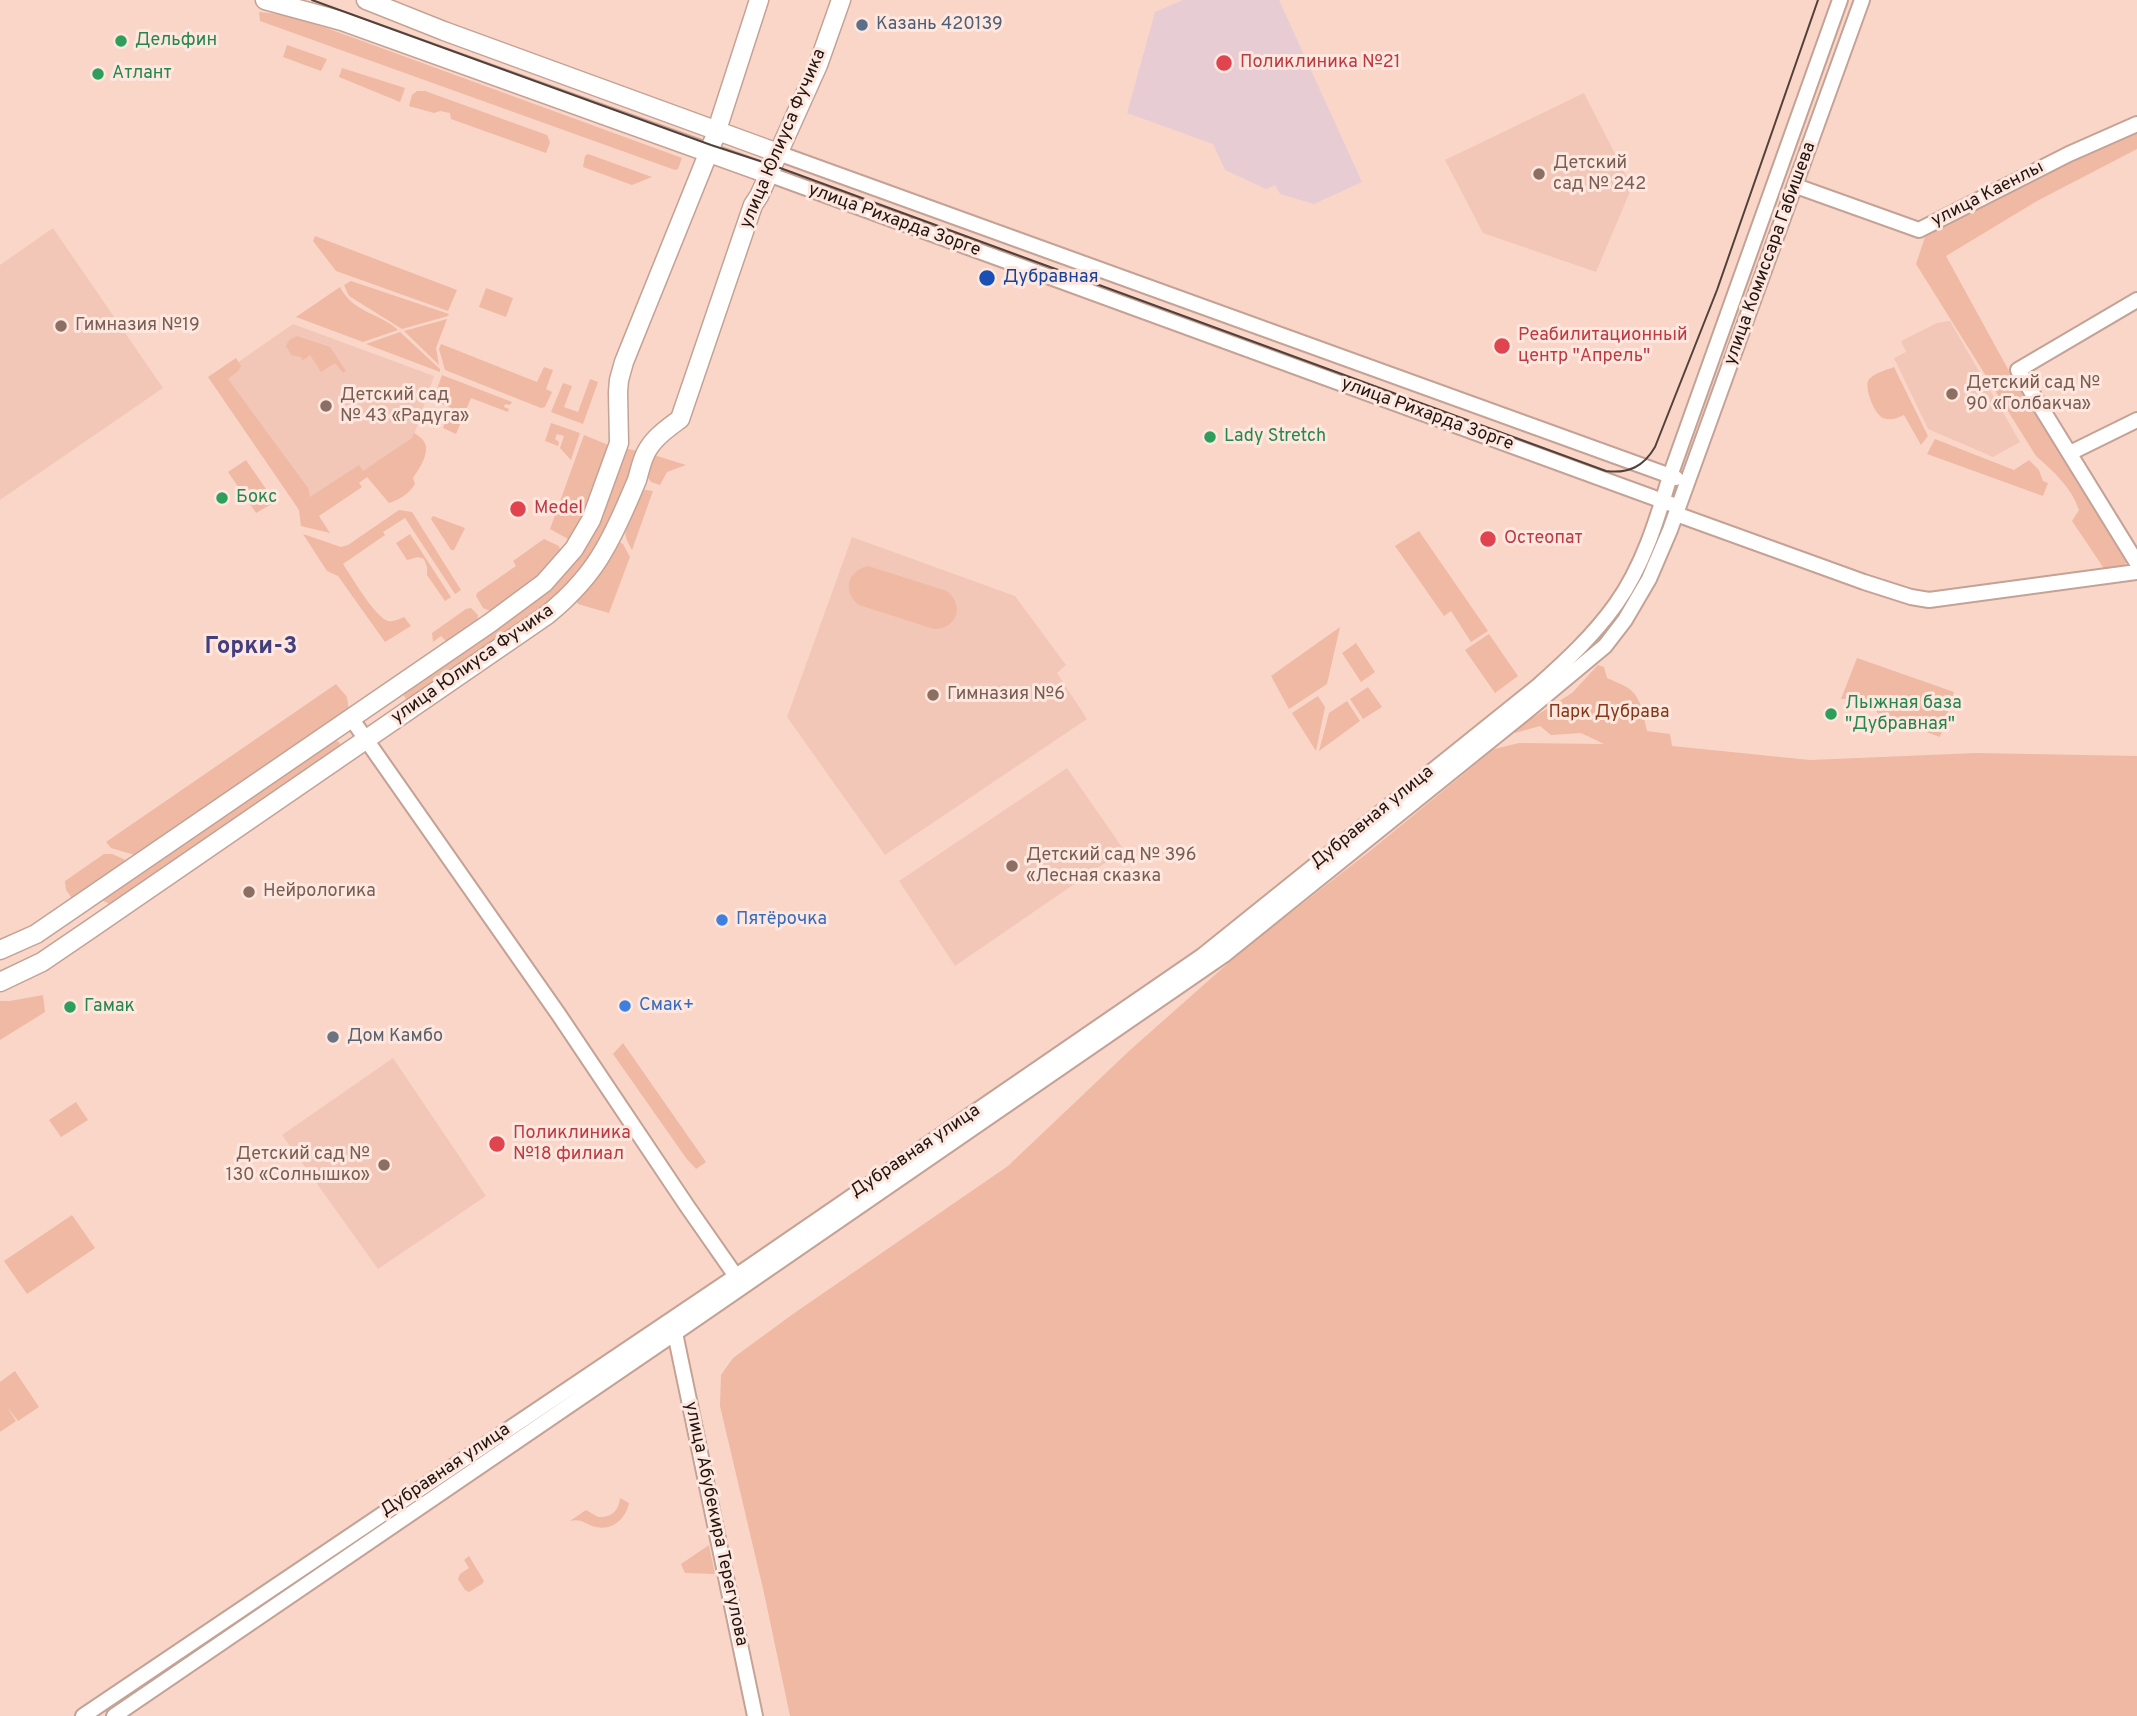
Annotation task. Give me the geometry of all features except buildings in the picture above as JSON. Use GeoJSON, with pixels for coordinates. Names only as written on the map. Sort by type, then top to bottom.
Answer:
{"type":"FeatureCollection","features":[{"type":"Feature","properties":{"kind":"main road","name":"улица Рихарда Зорге"},"geometry":{"type":"LineString","coordinates":[[265,0],[342,21],[768,174]]}},
{"type":"Feature","properties":{"kind":"main road","name":"улица Рихарда Зорге"},"geometry":{"type":"LineString","coordinates":[[366,0],[778,153]]}},
{"type":"Feature","properties":{"kind":"main road","name":"улица Юлиуса Фучика"},"geometry":{"type":"LineString","coordinates":[[0,950],[36,934],[490,623],[544,583],[574,549],[591,520],[619,443],[618,392],[624,362],[707,154],[760,0]]}},
{"type":"Feature","properties":{"kind":"main road","name":"улица Юлиуса Фучика"},"geometry":{"type":"LineString","coordinates":[[0,982],[42,962],[366,740],[563,602],[585,578],[604,551],[647,450],[680,419],[752,205],[759,197],[818,65],[841,0]]}},
{"type":"Feature","properties":{"kind":"main road"},"geometry":{"type":"LineString","coordinates":[[74,908],[89,930]]}},
{"type":"Feature","properties":{"kind":"street","name":"улица Комиссара Габишева"},"geometry":{"type":"LineString","coordinates":[[1662,501],[1840,0]]}},
{"type":"Feature","properties":{"kind":"street","name":"улица Комиссара Габишева"},"geometry":{"type":"LineString","coordinates":[[1677,510],[1862,0]]}},
{"type":"Feature","properties":{"kind":"street","name":"улица Каенлы"},"geometry":{"type":"LineString","coordinates":[[1796,186],[1919,230],[2069,154],[2137,124]]}},
{"type":"Feature","properties":{"kind":"street","name":"улица Рихарда Зорге"},"geometry":{"type":"LineString","coordinates":[[778,153],[1687,482]]}},
{"type":"Feature","properties":{"kind":"street","name":"улица Рихарда Зорге"},"geometry":{"type":"LineString","coordinates":[[768,174],[1662,501],[1677,510],[1851,578],[1911,597],[1929,600],[2137,572]]}},
{"type":"Feature","properties":{"kind":"street"},"geometry":{"type":"LineString","coordinates":[[2137,300],[2018,370],[2137,563]]}},
{"type":"Feature","properties":{"kind":"street"},"geometry":{"type":"LineString","coordinates":[[2070,453],[2137,420]]}},
{"type":"Feature","properties":{"kind":"street","name":"Дубравная улица"},"geometry":{"type":"LineString","coordinates":[[83,1716],[595,1379],[675,1333],[739,1281],[1202,956],[1538,686],[1584,643],[1617,603],[1648,544],[1662,501]]}},
{"type":"Feature","properties":{"kind":"street","name":"Дубравная улица"},"geometry":{"type":"LineString","coordinates":[[114,1716],[595,1379],[1211,964],[1605,646],[1625,620],[1649,579],[1677,510]]}},
{"type":"Feature","properties":{"kind":"street"},"geometry":{"type":"LineString","coordinates":[[351,718],[559,1015],[739,1281]]}},
{"type":"Feature","properties":{"kind":"street","name":"улица Абубекира Терегулова"},"geometry":{"type":"LineString","coordinates":[[675,1333],[755,1716]]}},
{"type":"Feature","properties":{"kind":"shaded area","name":"Поликлиника №21"},"geometry":{"type":"Polygon","coordinates":[[[1183,0],[1279,0],[1362,182],[1314,204],[1280,194],[1275,185],[1266,189],[1225,170],[1213,144],[1127,113],[1155,12],[1183,0]]]}},
{"type":"Feature","properties":{"kind":"shaded area","name":"Детский сад № 242"},"geometry":{"type":"Polygon","coordinates":[[[1584,93],[1632,187],[1596,272],[1483,233],[1445,160],[1584,93]]]}},
{"type":"Feature","properties":{"kind":"shaded area","name":"Гимназия №19"},"geometry":{"type":"Polygon","coordinates":[[[53,228],[163,388],[0,500],[0,265],[53,228]]]}},
{"type":"Feature","properties":{"kind":"shaded area","name":"Детский сад № 90 «Голбакча»"},"geometry":{"type":"Polygon","coordinates":[[[1950,321],[2020,442],[1993,457],[1928,429],[1894,358],[1906,352],[1901,341],[1937,323],[1950,321]]]}},
{"type":"Feature","properties":{"kind":"shaded area","name":"Детский сад № 43 «Радуга»"},"geometry":{"type":"Polygon","coordinates":[[[293,324],[434,376],[413,438],[303,512],[211,381],[293,324]]]}},
{"type":"Feature","properties":{"kind":"shaded area","name":"Гимназия №6"},"geometry":{"type":"Polygon","coordinates":[[[852,537],[1015,596],[1066,665],[1057,673],[1087,719],[885,855],[787,717],[852,537]]]}},
{"type":"Feature","properties":{"kind":"shaded area","name":"Детский сад № 396 «Лесная сказка"},"geometry":{"type":"Polygon","coordinates":[[[1067,768],[1124,850],[955,966],[899,881],[1067,768]]]}},
{"type":"Feature","properties":{"kind":"shaded area","name":"Детский сад № 130 «Солнышко»"},"geometry":{"type":"Polygon","coordinates":[[[393,1058],[486,1196],[378,1269],[282,1135],[393,1058]]]}},
{"type":"Feature","properties":{"kind":"green space"},"geometry":{"type":"Polygon","coordinates":[[[259,12],[288,15],[332,30],[682,158],[675,170],[260,21],[259,12]]]}},
{"type":"Feature","properties":{"kind":"green space"},"geometry":{"type":"Polygon","coordinates":[[[287,45],[327,59],[321,71],[283,57],[287,45]]]}},
{"type":"Feature","properties":{"kind":"green space"},"geometry":{"type":"Polygon","coordinates":[[[342,68],[405,88],[400,102],[339,77],[342,68]]]}},
{"type":"Feature","properties":{"kind":"green space"},"geometry":{"type":"Polygon","coordinates":[[[417,91],[425,91],[547,135],[550,142],[546,153],[451,119],[450,113],[434,113],[409,106],[412,95],[417,91]]]}},
{"type":"Feature","properties":{"kind":"green space"},"geometry":{"type":"Polygon","coordinates":[[[2137,127],[2137,149],[2037,201],[1946,256],[2009,371],[2128,561],[2120,569],[2105,570],[2072,521],[2079,510],[2067,487],[2036,456],[1916,264],[1925,237],[2011,189],[2137,127]]]}},
{"type":"Feature","properties":{"kind":"green space"},"geometry":{"type":"Polygon","coordinates":[[[588,154],[652,177],[632,185],[583,167],[588,154]]]}},
{"type":"Feature","properties":{"kind":"green space"},"geometry":{"type":"Polygon","coordinates":[[[315,236],[457,290],[448,311],[336,271],[313,241],[315,236]]]}},
{"type":"Feature","properties":{"kind":"green space"},"geometry":{"type":"Polygon","coordinates":[[[351,281],[449,314],[402,329],[349,296],[344,285],[351,281]]]}},
{"type":"Feature","properties":{"kind":"green space"},"geometry":{"type":"Polygon","coordinates":[[[340,287],[345,296],[359,308],[398,330],[363,342],[296,317],[340,287]]]}},
{"type":"Feature","properties":{"kind":"green space"},"geometry":{"type":"Polygon","coordinates":[[[486,288],[513,298],[506,317],[479,307],[486,288]]]}},
{"type":"Feature","properties":{"kind":"green space"},"geometry":{"type":"Polygon","coordinates":[[[447,319],[436,348],[439,365],[404,331],[447,319]]]}},
{"type":"Feature","properties":{"kind":"green space"},"geometry":{"type":"Polygon","coordinates":[[[400,332],[440,369],[440,372],[366,344],[400,332]]]}},
{"type":"Feature","properties":{"kind":"green space"},"geometry":{"type":"Polygon","coordinates":[[[297,336],[330,347],[346,371],[343,373],[335,363],[321,372],[310,355],[303,360],[291,355],[286,346],[289,340],[297,336]]]}},
{"type":"Feature","properties":{"kind":"green space"},"geometry":{"type":"Polygon","coordinates":[[[441,344],[537,382],[544,367],[553,370],[546,389],[552,392],[545,407],[541,408],[445,370],[439,349],[441,344]]]}},
{"type":"Feature","properties":{"kind":"green space"},"geometry":{"type":"Polygon","coordinates":[[[236,358],[241,366],[228,379],[308,488],[310,497],[359,465],[363,471],[412,438],[414,433],[423,440],[426,449],[424,460],[413,478],[413,487],[404,496],[389,503],[367,477],[359,483],[362,487],[319,516],[330,533],[301,526],[299,510],[208,377],[236,358]]]}},
{"type":"Feature","properties":{"kind":"green space"},"geometry":{"type":"Polygon","coordinates":[[[1894,367],[1928,436],[1921,445],[1904,415],[1891,419],[1883,418],[1871,400],[1869,379],[1894,367]]]}},
{"type":"Feature","properties":{"kind":"green space"},"geometry":{"type":"Polygon","coordinates":[[[442,375],[512,402],[510,405],[505,404],[508,412],[471,398],[456,434],[443,428],[451,408],[433,400],[442,375]]]}},
{"type":"Feature","properties":{"kind":"green space"},"geometry":{"type":"Polygon","coordinates":[[[590,379],[598,382],[583,424],[551,412],[563,383],[572,386],[564,407],[578,412],[590,379]]]}},
{"type":"Feature","properties":{"kind":"green space"},"geometry":{"type":"Polygon","coordinates":[[[551,423],[580,433],[571,460],[560,448],[564,436],[557,434],[555,439],[559,442],[558,446],[545,441],[551,423]]]}},
{"type":"Feature","properties":{"kind":"green space"},"geometry":{"type":"Polygon","coordinates":[[[584,435],[606,444],[610,449],[583,519],[568,539],[550,529],[584,435]]]}},
{"type":"Feature","properties":{"kind":"green space"},"geometry":{"type":"Polygon","coordinates":[[[1935,439],[2014,470],[2029,460],[2039,470],[2043,481],[2048,483],[2043,496],[1927,454],[1935,439]]]}},
{"type":"Feature","properties":{"kind":"green space"},"geometry":{"type":"Polygon","coordinates":[[[623,448],[638,451],[608,527],[583,568],[551,602],[408,703],[401,690],[547,588],[623,448]]]}},
{"type":"Feature","properties":{"kind":"green space"},"geometry":{"type":"Polygon","coordinates":[[[654,455],[686,465],[667,472],[660,485],[651,482],[645,473],[654,455]]]}},
{"type":"Feature","properties":{"kind":"green space"},"geometry":{"type":"Polygon","coordinates":[[[246,460],[275,502],[256,513],[228,472],[246,460]]]}},
{"type":"Feature","properties":{"kind":"green space"},"geometry":{"type":"Polygon","coordinates":[[[640,489],[653,491],[632,550],[626,538],[626,530],[640,489]]]}},
{"type":"Feature","properties":{"kind":"green space"},"geometry":{"type":"Polygon","coordinates":[[[399,510],[412,512],[461,590],[455,594],[405,518],[383,532],[385,535],[343,564],[382,618],[390,621],[404,617],[411,626],[385,642],[338,576],[327,571],[303,534],[341,547],[399,510]]]}},
{"type":"Feature","properties":{"kind":"green space"},"geometry":{"type":"Polygon","coordinates":[[[433,516],[465,528],[454,550],[451,550],[431,519],[433,516]]]}},
{"type":"Feature","properties":{"kind":"green space"},"geometry":{"type":"Polygon","coordinates":[[[1419,531],[1488,631],[1471,642],[1451,611],[1444,616],[1395,546],[1419,531]]]}},
{"type":"Feature","properties":{"kind":"green space"},"geometry":{"type":"Polygon","coordinates":[[[410,534],[451,597],[445,601],[427,575],[424,559],[418,557],[407,560],[396,543],[410,534]]]}},
{"type":"Feature","properties":{"kind":"green space"},"geometry":{"type":"Polygon","coordinates":[[[544,539],[559,546],[561,553],[539,579],[493,612],[483,608],[477,593],[516,566],[513,561],[544,539]]]}},
{"type":"Feature","properties":{"kind":"green space"},"geometry":{"type":"Polygon","coordinates":[[[617,541],[623,544],[630,557],[609,613],[578,604],[575,598],[617,541]]]}},
{"type":"Feature","properties":{"kind":"green space"},"geometry":{"type":"Polygon","coordinates":[[[868,566],[947,591],[956,603],[953,621],[942,628],[934,629],[859,605],[850,594],[849,582],[855,572],[868,566]]]}},
{"type":"Feature","properties":{"kind":"green space"},"geometry":{"type":"Polygon","coordinates":[[[471,608],[478,615],[477,623],[456,638],[446,641],[441,636],[433,642],[432,633],[471,608]]]}},
{"type":"Feature","properties":{"kind":"green space"},"geometry":{"type":"Polygon","coordinates":[[[1340,627],[1327,684],[1289,709],[1271,676],[1340,627]]]}},
{"type":"Feature","properties":{"kind":"green space"},"geometry":{"type":"Polygon","coordinates":[[[1489,634],[1518,676],[1495,693],[1465,650],[1489,634]]]}},
{"type":"Feature","properties":{"kind":"green space"},"geometry":{"type":"Polygon","coordinates":[[[1356,643],[1375,672],[1361,682],[1342,653],[1356,643]]]}},
{"type":"Feature","properties":{"kind":"green space"},"geometry":{"type":"Polygon","coordinates":[[[1857,658],[1954,692],[1940,737],[1879,715],[1869,699],[1841,699],[1857,658]]]}},
{"type":"Feature","properties":{"kind":"green space","name":"Парк Дубрава"},"geometry":{"type":"Polygon","coordinates":[[[1598,665],[1604,667],[1607,678],[1633,692],[1642,709],[1648,709],[1648,713],[1643,714],[1647,731],[1670,734],[1672,746],[1810,760],[1976,753],[2137,756],[2137,1716],[790,1716],[720,1406],[721,1375],[733,1358],[1008,1166],[1129,1051],[1243,950],[1370,851],[1494,749],[1519,743],[1604,744],[1581,733],[1551,735],[1540,726],[1515,733],[1513,730],[1572,693],[1598,665]]]}},
{"type":"Feature","properties":{"kind":"green space"},"geometry":{"type":"Polygon","coordinates":[[[336,684],[347,697],[349,711],[138,856],[111,848],[106,842],[336,684]]]}},
{"type":"Feature","properties":{"kind":"green space"},"geometry":{"type":"Polygon","coordinates":[[[1368,687],[1382,707],[1363,719],[1350,699],[1368,687]]]}},
{"type":"Feature","properties":{"kind":"green space"},"geometry":{"type":"Polygon","coordinates":[[[1318,696],[1325,707],[1316,751],[1292,713],[1318,696]]]}},
{"type":"Feature","properties":{"kind":"green space"},"geometry":{"type":"Polygon","coordinates":[[[1347,701],[1360,721],[1319,751],[1329,713],[1347,701]]]}},
{"type":"Feature","properties":{"kind":"green space"},"geometry":{"type":"Polygon","coordinates":[[[332,738],[340,743],[340,750],[113,906],[96,897],[332,738]]]}},
{"type":"Feature","properties":{"kind":"green space"},"geometry":{"type":"Polygon","coordinates":[[[104,854],[112,854],[128,861],[77,897],[71,897],[66,890],[65,881],[104,854]]]}},
{"type":"Feature","properties":{"kind":"green space"},"geometry":{"type":"Polygon","coordinates":[[[43,995],[45,1012],[0,1040],[0,1001],[43,995]]]}},
{"type":"Feature","properties":{"kind":"green space"},"geometry":{"type":"Polygon","coordinates":[[[623,1043],[706,1162],[696,1169],[613,1054],[623,1043]]]}},
{"type":"Feature","properties":{"kind":"green space"},"geometry":{"type":"Polygon","coordinates":[[[76,1102],[88,1120],[61,1137],[49,1120],[76,1102]]]}},
{"type":"Feature","properties":{"kind":"green space"},"geometry":{"type":"Polygon","coordinates":[[[72,1215],[95,1248],[27,1294],[4,1261],[72,1215]]]}},
{"type":"Feature","properties":{"kind":"green space"},"geometry":{"type":"Polygon","coordinates":[[[15,1371],[39,1407],[18,1421],[7,1407],[16,1421],[0,1432],[0,1382],[15,1371]]]}},
{"type":"Feature","properties":{"kind":"green space"},"geometry":{"type":"Polygon","coordinates":[[[620,1498],[629,1503],[625,1514],[613,1525],[602,1528],[578,1520],[570,1521],[586,1510],[598,1517],[610,1515],[618,1507],[620,1498]]]}},
{"type":"Feature","properties":{"kind":"green space"},"geometry":{"type":"Polygon","coordinates":[[[709,1545],[715,1574],[685,1573],[681,1564],[709,1545]]]}},
{"type":"Feature","properties":{"kind":"green space"},"geometry":{"type":"Polygon","coordinates":[[[469,1556],[484,1581],[469,1592],[458,1579],[460,1574],[469,1568],[464,1560],[469,1556]]]}},
{"type":"Feature","properties":{"kind":"tram line"},"geometry":{"type":"LineString","coordinates":[[312,0],[1614,472],[1629,470],[1641,464],[1655,447],[1717,290],[1818,0]]}},
{"type":"Feature","properties":{"kind":"place","name":"Казань 420139"},"geometry":{"type":"Point","coordinates":[862,25]}},
{"type":"Feature","properties":{"kind":"place","name":"Дельфин"},"geometry":{"type":"Point","coordinates":[121,41]}},
{"type":"Feature","properties":{"kind":"place","name":"Поликлиника №21"},"geometry":{"type":"Point","coordinates":[1224,63]}},
{"type":"Feature","properties":{"kind":"place","name":"Атлант"},"geometry":{"type":"Point","coordinates":[98,74]}},
{"type":"Feature","properties":{"kind":"place","name":"Детский сад № 242"},"geometry":{"type":"Point","coordinates":[1539,174]}},
{"type":"Feature","properties":{"kind":"place","name":"Дубравная"},"geometry":{"type":"Point","coordinates":[987,278]}},
{"type":"Feature","properties":{"kind":"place","name":"Гимназия №19"},"geometry":{"type":"Point","coordinates":[61,326]}},
{"type":"Feature","properties":{"kind":"place","name":"Реабилитационный центр \"Апрель\""},"geometry":{"type":"Point","coordinates":[1502,346]}},
{"type":"Feature","properties":{"kind":"place","name":"Детский сад № 90 «Голбакча»"},"geometry":{"type":"Point","coordinates":[1952,394]}},
{"type":"Feature","properties":{"kind":"place","name":"Детский сад № 43 «Радуга»"},"geometry":{"type":"Point","coordinates":[326,406]}},
{"type":"Feature","properties":{"kind":"place","name":"Lady Stretch"},"geometry":{"type":"Point","coordinates":[1210,437]}},
{"type":"Feature","properties":{"kind":"place","name":"Бокс"},"geometry":{"type":"Point","coordinates":[222,498]}},
{"type":"Feature","properties":{"kind":"place","name":"Medel"},"geometry":{"type":"Point","coordinates":[518,509]}},
{"type":"Feature","properties":{"kind":"place","name":"Остеопат"},"geometry":{"type":"Point","coordinates":[1488,539]}},
{"type":"Feature","properties":{"kind":"place","name":"Гимназия №6"},"geometry":{"type":"Point","coordinates":[933,695]}},
{"type":"Feature","properties":{"kind":"place","name":"Лыжная база \"Дубравная\""},"geometry":{"type":"Point","coordinates":[1831,714]}},
{"type":"Feature","properties":{"kind":"place","name":"Детский сад № 396 «Лесная сказка"},"geometry":{"type":"Point","coordinates":[1012,866]}},
{"type":"Feature","properties":{"kind":"place","name":"Нейрологика"},"geometry":{"type":"Point","coordinates":[249,892]}},
{"type":"Feature","properties":{"kind":"place","name":"Пятёрочка"},"geometry":{"type":"Point","coordinates":[722,920]}},
{"type":"Feature","properties":{"kind":"place","name":"Смак+"},"geometry":{"type":"Point","coordinates":[625,1006]}},
{"type":"Feature","properties":{"kind":"place","name":"Гамак"},"geometry":{"type":"Point","coordinates":[70,1007]}},
{"type":"Feature","properties":{"kind":"place","name":"Дом Камбо"},"geometry":{"type":"Point","coordinates":[333,1037]}},
{"type":"Feature","properties":{"kind":"place","name":"Поликлиника №18 филиал"},"geometry":{"type":"Point","coordinates":[497,1144]}},
{"type":"Feature","properties":{"kind":"place","name":"Детский сад № 130 «Солнышко»"},"geometry":{"type":"Point","coordinates":[384,1165]}},
{"type":"Feature","properties":{"kind":"district","name":"Горки-3"},"geometry":{"type":"Point","coordinates":[251,648]}}]}
